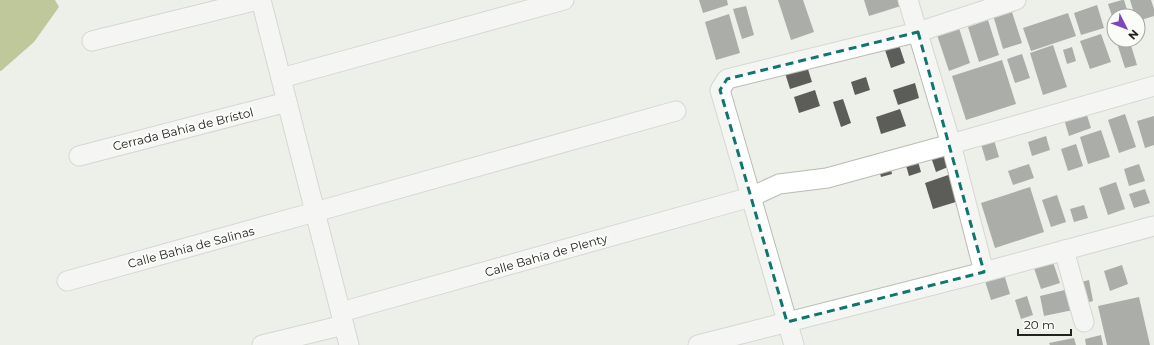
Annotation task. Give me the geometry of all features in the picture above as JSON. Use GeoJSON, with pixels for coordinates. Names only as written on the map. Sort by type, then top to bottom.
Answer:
{"type":"FeatureCollection","features":[{"type":"Feature","properties":{"kind":"street"},"geometry":{"type":"LineString","coordinates":[[92,41],[258,0]]}},
{"type":"Feature","properties":{"kind":"street"},"geometry":{"type":"LineString","coordinates":[[261,0],[349,345]]}},
{"type":"Feature","properties":{"kind":"street"},"geometry":{"type":"LineString","coordinates":[[281,78],[564,0]]}},
{"type":"Feature","properties":{"kind":"street"},"geometry":{"type":"LineString","coordinates":[[908,0],[951,144],[984,272]]}},
{"type":"Feature","properties":{"kind":"street"},"geometry":{"type":"LineString","coordinates":[[794,345],[720,90],[727,79],[918,32],[1016,0]]}},
{"type":"Feature","properties":{"kind":"street","name":"Calle Bahía de Plenty"},"geometry":{"type":"LineString","coordinates":[[262,345],[342,319],[751,197],[779,184],[827,178],[1154,86]]}},
{"type":"Feature","properties":{"kind":"street","name":"Cerrada Bahía de Brístol"},"geometry":{"type":"LineString","coordinates":[[79,156],[287,102]]}},
{"type":"Feature","properties":{"kind":"street","name":"Calle Bahía de Salinas"},"geometry":{"type":"LineString","coordinates":[[66,281],[676,111]]}},
{"type":"Feature","properties":{"kind":"street"},"geometry":{"type":"LineString","coordinates":[[698,345],[984,272],[1154,226]]}},
{"type":"Feature","properties":{"kind":"street"},"geometry":{"type":"LineString","coordinates":[[1064,250],[1084,322]]}},
{"type":"Feature","properties":{"kind":"highlighted area"},"geometry":{"type":"Polygon","coordinates":[[[918,32],[984,272],[787,322],[720,90],[727,79],[918,32]]]}},
{"type":"Feature","properties":{"kind":"shaded area"},"geometry":{"type":"Polygon","coordinates":[[[0,0],[55,0],[59,7],[34,42],[1,71],[0,71],[0,0]]]}},
{"type":"Feature","properties":{"kind":"building"},"geometry":{"type":"Polygon","coordinates":[[[699,0],[727,0],[728,5],[703,13],[699,0]]]}},
{"type":"Feature","properties":{"kind":"building"},"geometry":{"type":"Polygon","coordinates":[[[778,0],[803,0],[814,32],[791,40],[778,0]]]}},
{"type":"Feature","properties":{"kind":"building"},"geometry":{"type":"Polygon","coordinates":[[[864,0],[902,0],[904,5],[869,16],[864,0]]]}},
{"type":"Feature","properties":{"kind":"building"},"geometry":{"type":"Polygon","coordinates":[[[1124,0],[1126,8],[1109,8],[1108,4],[1124,0]]]}},
{"type":"Feature","properties":{"kind":"building"},"geometry":{"type":"Polygon","coordinates":[[[1130,0],[1151,0],[1154,9],[1154,16],[1146,18],[1146,8],[1132,8],[1130,0]]]}},
{"type":"Feature","properties":{"kind":"building"},"geometry":{"type":"Polygon","coordinates":[[[1097,5],[1104,28],[1081,35],[1074,13],[1097,5]]]}},
{"type":"Feature","properties":{"kind":"building"},"geometry":{"type":"Polygon","coordinates":[[[746,6],[754,35],[742,39],[733,9],[746,6]]]}},
{"type":"Feature","properties":{"kind":"building"},"geometry":{"type":"Polygon","coordinates":[[[1011,9],[1022,43],[1003,49],[993,15],[1011,9]]]}},
{"type":"Feature","properties":{"kind":"building"},"geometry":{"type":"Polygon","coordinates":[[[1068,13],[1076,36],[1031,51],[1023,28],[1068,13]]]}},
{"type":"Feature","properties":{"kind":"building"},"geometry":{"type":"Polygon","coordinates":[[[729,14],[740,53],[716,60],[705,22],[729,14]]]}},
{"type":"Feature","properties":{"kind":"building"},"geometry":{"type":"Polygon","coordinates":[[[988,20],[999,55],[979,62],[968,27],[988,20]]]}},
{"type":"Feature","properties":{"kind":"building"},"geometry":{"type":"Polygon","coordinates":[[[959,28],[970,63],[949,71],[937,35],[959,28]]]}},
{"type":"Feature","properties":{"kind":"building"},"geometry":{"type":"Polygon","coordinates":[[[1101,34],[1111,62],[1090,69],[1080,41],[1101,34]]]}},
{"type":"Feature","properties":{"kind":"building"},"geometry":{"type":"Polygon","coordinates":[[[898,42],[905,63],[891,68],[884,47],[898,42]]]}},
{"type":"Feature","properties":{"kind":"building"},"geometry":{"type":"Polygon","coordinates":[[[1053,45],[1067,87],[1043,95],[1030,53],[1053,45]]]}},
{"type":"Feature","properties":{"kind":"building"},"geometry":{"type":"Polygon","coordinates":[[[1072,47],[1076,61],[1067,64],[1063,50],[1072,47]]]}},
{"type":"Feature","properties":{"kind":"building"},"geometry":{"type":"Polygon","coordinates":[[[1119,48],[1132,48],[1137,65],[1125,68],[1119,48]]]}},
{"type":"Feature","properties":{"kind":"building"},"geometry":{"type":"Polygon","coordinates":[[[1022,54],[1030,78],[1015,83],[1007,59],[1022,54]]]}},
{"type":"Feature","properties":{"kind":"building"},"geometry":{"type":"Polygon","coordinates":[[[1002,60],[1016,104],[966,120],[952,76],[1002,60]]]}},
{"type":"Feature","properties":{"kind":"building"},"geometry":{"type":"Polygon","coordinates":[[[807,66],[812,82],[790,89],[785,73],[807,66]]]}},
{"type":"Feature","properties":{"kind":"building"},"geometry":{"type":"Polygon","coordinates":[[[866,77],[870,90],[855,95],[851,82],[866,77]]]}},
{"type":"Feature","properties":{"kind":"building"},"geometry":{"type":"Polygon","coordinates":[[[915,83],[919,98],[898,105],[893,90],[915,83]]]}},
{"type":"Feature","properties":{"kind":"building"},"geometry":{"type":"Polygon","coordinates":[[[815,90],[820,106],[799,113],[794,97],[815,90]]]}},
{"type":"Feature","properties":{"kind":"building"},"geometry":{"type":"Polygon","coordinates":[[[843,99],[851,123],[841,127],[833,102],[843,99]]]}},
{"type":"Feature","properties":{"kind":"building"},"geometry":{"type":"Polygon","coordinates":[[[900,109],[906,126],[881,134],[876,117],[900,109]]]}},
{"type":"Feature","properties":{"kind":"building"},"geometry":{"type":"Polygon","coordinates":[[[1086,112],[1091,128],[1069,136],[1064,119],[1086,112]]]}},
{"type":"Feature","properties":{"kind":"building"},"geometry":{"type":"Polygon","coordinates":[[[1125,114],[1136,147],[1119,153],[1108,120],[1125,114]]]}},
{"type":"Feature","properties":{"kind":"building"},"geometry":{"type":"Polygon","coordinates":[[[1154,116],[1154,145],[1145,148],[1137,121],[1154,116]]]}},
{"type":"Feature","properties":{"kind":"building"},"geometry":{"type":"Polygon","coordinates":[[[1101,130],[1110,157],[1088,164],[1080,137],[1101,130]]]}},
{"type":"Feature","properties":{"kind":"building"},"geometry":{"type":"Polygon","coordinates":[[[1046,136],[1050,150],[1032,156],[1028,142],[1046,136]]]}},
{"type":"Feature","properties":{"kind":"building"},"geometry":{"type":"Polygon","coordinates":[[[994,140],[999,157],[986,161],[981,144],[994,140]]]}},
{"type":"Feature","properties":{"kind":"building"},"geometry":{"type":"Polygon","coordinates":[[[1076,144],[1083,166],[1068,171],[1061,149],[1076,144]]]}},
{"type":"Feature","properties":{"kind":"building"},"geometry":{"type":"Polygon","coordinates":[[[943,150],[948,167],[936,172],[930,154],[943,150]]]}},
{"type":"Feature","properties":{"kind":"building"},"geometry":{"type":"Polygon","coordinates":[[[917,158],[921,172],[909,176],[905,162],[917,158]]]}},
{"type":"Feature","properties":{"kind":"building"},"geometry":{"type":"Polygon","coordinates":[[[1029,164],[1034,178],[1013,185],[1008,171],[1029,164]]]}},
{"type":"Feature","properties":{"kind":"building"},"geometry":{"type":"Polygon","coordinates":[[[1139,164],[1145,181],[1129,186],[1124,169],[1139,164]]]}},
{"type":"Feature","properties":{"kind":"building"},"geometry":{"type":"Polygon","coordinates":[[[890,166],[892,174],[881,177],[879,170],[890,166]]]}},
{"type":"Feature","properties":{"kind":"building"},"geometry":{"type":"Polygon","coordinates":[[[951,174],[959,201],[933,209],[925,183],[951,174]]]}},
{"type":"Feature","properties":{"kind":"building"},"geometry":{"type":"Polygon","coordinates":[[[1116,182],[1125,209],[1108,215],[1099,188],[1116,182]]]}},
{"type":"Feature","properties":{"kind":"building"},"geometry":{"type":"Polygon","coordinates":[[[1030,187],[1044,232],[995,248],[981,203],[1030,187]]]}},
{"type":"Feature","properties":{"kind":"building"},"geometry":{"type":"Polygon","coordinates":[[[1145,189],[1150,203],[1134,208],[1129,194],[1145,189]]]}},
{"type":"Feature","properties":{"kind":"building"},"geometry":{"type":"Polygon","coordinates":[[[1057,195],[1066,222],[1051,227],[1042,200],[1057,195]]]}},
{"type":"Feature","properties":{"kind":"building"},"geometry":{"type":"Polygon","coordinates":[[[1084,205],[1088,218],[1074,222],[1070,209],[1084,205]]]}},
{"type":"Feature","properties":{"kind":"building"},"geometry":{"type":"Polygon","coordinates":[[[1053,262],[1060,283],[1041,289],[1034,268],[1053,262]]]}},
{"type":"Feature","properties":{"kind":"building"},"geometry":{"type":"Polygon","coordinates":[[[1122,265],[1128,284],[1110,291],[1104,271],[1122,265]]]}},
{"type":"Feature","properties":{"kind":"building"},"geometry":{"type":"Polygon","coordinates":[[[1004,274],[1010,294],[991,300],[985,281],[1004,274]]]}},
{"type":"Feature","properties":{"kind":"building"},"geometry":{"type":"Polygon","coordinates":[[[1089,280],[1093,301],[1082,304],[1077,283],[1089,280]]]}},
{"type":"Feature","properties":{"kind":"building"},"geometry":{"type":"Polygon","coordinates":[[[1069,289],[1073,310],[1044,316],[1040,296],[1069,289]]]}},
{"type":"Feature","properties":{"kind":"building"},"geometry":{"type":"Polygon","coordinates":[[[1027,296],[1033,315],[1021,319],[1015,300],[1027,296]]]}},
{"type":"Feature","properties":{"kind":"building"},"geometry":{"type":"Polygon","coordinates":[[[1139,297],[1150,345],[1107,345],[1098,306],[1139,297]]]}},
{"type":"Feature","properties":{"kind":"building"},"geometry":{"type":"Polygon","coordinates":[[[1101,335],[1103,345],[1086,345],[1085,339],[1101,335]]]}},
{"type":"Feature","properties":{"kind":"building"},"geometry":{"type":"Polygon","coordinates":[[[1074,338],[1076,345],[1050,345],[1049,343],[1074,338]]]}}]}
